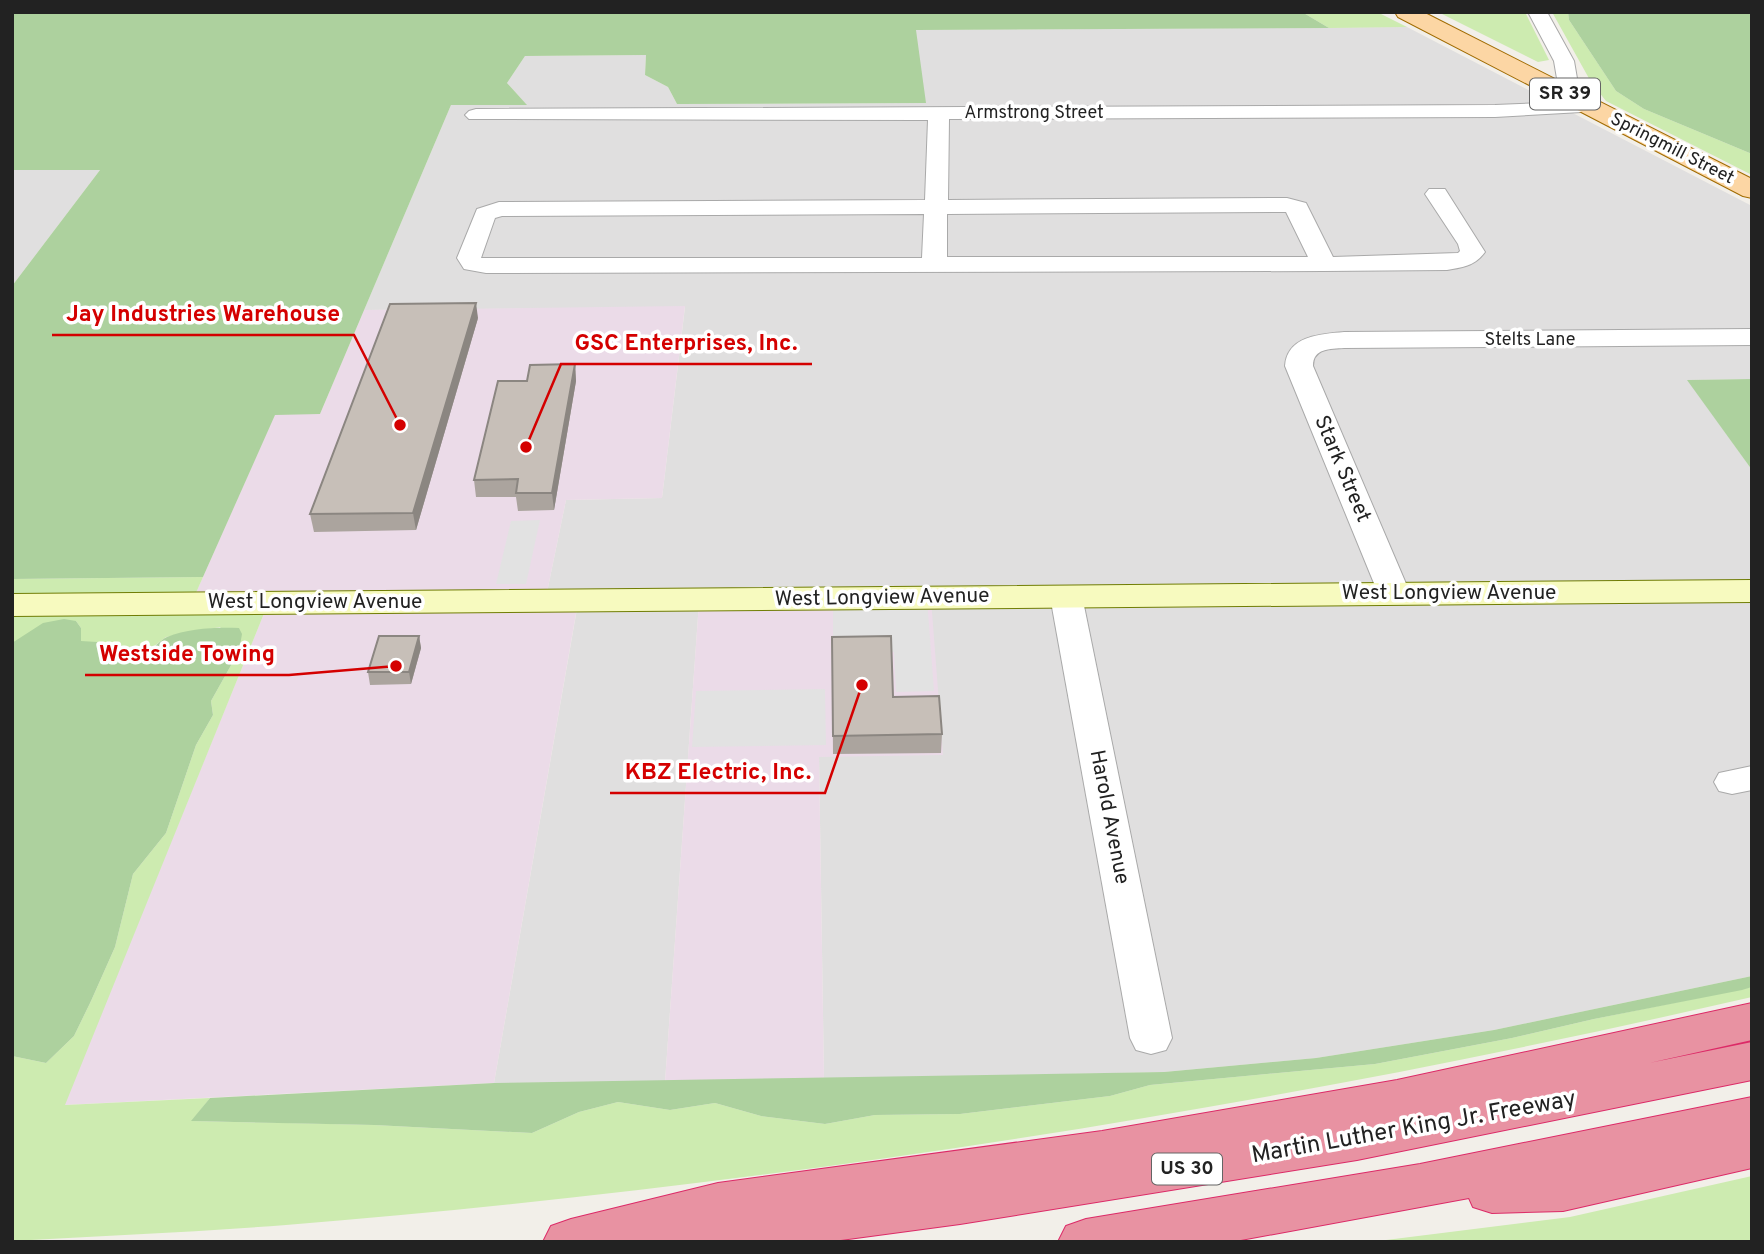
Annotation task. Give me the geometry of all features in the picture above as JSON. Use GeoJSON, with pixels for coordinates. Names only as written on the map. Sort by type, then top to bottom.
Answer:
{"type":"FeatureCollection","features":[{"type":"Feature","properties":{"kind":"highway"},"geometry":{"type":"LineString","coordinates":[[571,1242],[718,1205],[1102,1152],[1396,1100],[1752,1021]]}},
{"type":"Feature","properties":{"kind":"highway","name":"Martin Luther King Jr. Freeway"},"geometry":{"type":"LineString","coordinates":[[616,1242],[934,1207],[1137,1177],[1464,1121],[1752,1061]]}},
{"type":"Feature","properties":{"kind":"highway"},"geometry":{"type":"LineString","coordinates":[[1086,1242],[1378,1194],[1592,1153],[1752,1118]]}},
{"type":"Feature","properties":{"kind":"highway"},"geometry":{"type":"LineString","coordinates":[[1378,1194],[1563,1189],[1752,1147]]}},
{"type":"Feature","properties":{"kind":"main road","name":"Springmill Street"},"geometry":{"type":"LineString","coordinates":[[1406,12],[1752,190]]}},
{"type":"Feature","properties":{"kind":"street"},"geometry":{"type":"LineString","coordinates":[[1537,12],[1564,61],[1581,102]]}},
{"type":"Feature","properties":{"kind":"street","name":"Armstrong Street"},"geometry":{"type":"LineString","coordinates":[[476,115],[1495,111],[1581,102]]}},
{"type":"Feature","properties":{"kind":"street"},"geometry":{"type":"LineString","coordinates":[[934,265],[939,114]]}},
{"type":"Feature","properties":{"kind":"street"},"geometry":{"type":"LineString","coordinates":[[1324,264],[1298,208],[1293,206],[499,209],[485,214],[469,258],[473,264],[486,266],[1324,264],[1447,263],[1466,259],[1473,251],[1470,244],[1437,194]]}},
{"type":"Feature","properties":{"kind":"street","name":"Stelts Lane"},"geometry":{"type":"LineString","coordinates":[[1308,346],[1355,340],[1752,337]]}},
{"type":"Feature","properties":{"kind":"street","name":"Stark Street"},"geometry":{"type":"LineString","coordinates":[[1308,346],[1298,357],[1299,366],[1394,593]]}},
{"type":"Feature","properties":{"kind":"street","name":"West Longview Avenue"},"geometry":{"type":"LineString","coordinates":[[12,605],[1752,591]]}},
{"type":"Feature","properties":{"kind":"street","name":"Harold Avenue"},"geometry":{"type":"LineString","coordinates":[[1066,596],[1152,1038]]}},
{"type":"Feature","properties":{"kind":"shaded area"},"geometry":{"type":"Polygon","coordinates":[[[1407,27],[1752,206],[1752,379],[1688,380],[1752,470],[1752,976],[1494,1030],[1316,1058],[1164,1072],[824,1079],[819,757],[699,602],[665,1082],[494,1083],[578,603],[545,602],[566,500],[662,498],[685,307],[364,310],[451,105],[526,104],[507,83],[525,56],[646,55],[645,75],[668,87],[677,104],[925,103],[915,30],[1407,27]]]}},
{"type":"Feature","properties":{"kind":"shaded area"},"geometry":{"type":"Polygon","coordinates":[[[12,170],[100,170],[12,286],[12,170]]]}},
{"type":"Feature","properties":{"kind":"shaded area"},"geometry":{"type":"Polygon","coordinates":[[[685,306],[662,498],[566,500],[545,602],[578,602],[494,1083],[64,1105],[265,611],[195,595],[275,414],[320,414],[364,310],[685,306]]]}},
{"type":"Feature","properties":{"kind":"shaded area"},"geometry":{"type":"Polygon","coordinates":[[[540,520],[526,584],[496,584],[511,521],[540,520]]]}},
{"type":"Feature","properties":{"kind":"shaded area"},"geometry":{"type":"Polygon","coordinates":[[[927,599],[934,691],[896,692],[894,652],[833,653],[833,600],[927,599]]]}},
{"type":"Feature","properties":{"kind":"shaded area"},"geometry":{"type":"Polygon","coordinates":[[[931,599],[943,755],[819,757],[824,1079],[665,1082],[699,602],[931,599]]]}},
{"type":"Feature","properties":{"kind":"shaded area"},"geometry":{"type":"Polygon","coordinates":[[[825,689],[826,745],[692,747],[696,691],[825,689]]]}},
{"type":"Feature","properties":{"kind":"green space"},"geometry":{"type":"Polygon","coordinates":[[[12,12],[1302,12],[1329,28],[916,30],[926,103],[677,104],[668,87],[645,75],[646,55],[525,56],[507,83],[527,105],[451,105],[320,414],[275,415],[203,577],[12,579],[12,286],[100,170],[12,170],[12,12]]]}},
{"type":"Feature","properties":{"kind":"green space"},"geometry":{"type":"Polygon","coordinates":[[[1302,12],[1377,12],[1407,27],[1329,28],[1302,12]]]}},
{"type":"Feature","properties":{"kind":"green space"},"geometry":{"type":"Polygon","coordinates":[[[1438,12],[1525,12],[1549,60],[1538,62],[1438,12]]]}},
{"type":"Feature","properties":{"kind":"green space"},"geometry":{"type":"Polygon","coordinates":[[[1552,12],[1568,12],[1569,20],[1616,91],[1644,109],[1752,154],[1752,175],[1606,101],[1591,82],[1552,12]]]}},
{"type":"Feature","properties":{"kind":"green space"},"geometry":{"type":"Polygon","coordinates":[[[1568,12],[1752,12],[1752,154],[1644,109],[1616,91],[1569,20],[1568,12]]]}},
{"type":"Feature","properties":{"kind":"green space"},"geometry":{"type":"Polygon","coordinates":[[[1752,379],[1752,470],[1687,380],[1752,379]]]}},
{"type":"Feature","properties":{"kind":"green space"},"geometry":{"type":"Polygon","coordinates":[[[203,577],[195,595],[12,596],[12,579],[203,577]]]}},
{"type":"Feature","properties":{"kind":"green space"},"geometry":{"type":"Polygon","coordinates":[[[265,611],[65,1105],[210,1098],[192,1121],[374,1125],[532,1133],[579,1112],[618,1102],[670,1110],[715,1103],[761,1116],[825,1124],[875,1115],[960,1114],[1110,1096],[1150,1085],[1375,1064],[1752,987],[1752,997],[1389,1074],[1023,1138],[839,1165],[471,1208],[252,1227],[12,1241],[12,1056],[46,1063],[74,1036],[115,947],[133,874],[166,833],[196,745],[213,715],[211,701],[239,651],[220,627],[166,637],[149,650],[122,655],[80,641],[81,628],[76,621],[12,643],[12,613],[265,611]]]}},
{"type":"Feature","properties":{"kind":"green space"},"geometry":{"type":"Polygon","coordinates":[[[64,619],[76,621],[81,628],[81,641],[97,642],[115,653],[128,655],[142,653],[167,637],[193,630],[239,628],[242,634],[239,651],[211,701],[213,715],[196,745],[166,833],[133,874],[115,947],[91,1001],[74,1036],[46,1063],[12,1056],[12,643],[43,623],[64,619]]]}},
{"type":"Feature","properties":{"kind":"green space"},"geometry":{"type":"Polygon","coordinates":[[[1752,976],[1752,987],[1742,990],[1375,1064],[1150,1085],[1110,1096],[960,1114],[875,1115],[825,1124],[761,1116],[715,1103],[670,1110],[618,1102],[579,1112],[532,1133],[374,1125],[191,1121],[210,1098],[494,1083],[1164,1072],[1316,1058],[1494,1030],[1752,976]]]}},
{"type":"Feature","properties":{"kind":"green space"},"geometry":{"type":"Polygon","coordinates":[[[1752,1176],[1752,1242],[1370,1242],[1570,1217],[1752,1176]]]}},
{"type":"Feature","properties":{"kind":"building"},"geometry":{"type":"Polygon","coordinates":[[[476,303],[413,513],[310,514],[390,304],[476,303]]]}},
{"type":"Feature","properties":{"kind":"building"},"geometry":{"type":"Polygon","coordinates":[[[575,364],[552,493],[516,493],[518,479],[474,480],[498,381],[527,381],[530,365],[575,364]]]}},
{"type":"Feature","properties":{"kind":"building"},"geometry":{"type":"Polygon","coordinates":[[[379,636],[419,636],[409,672],[368,672],[379,636]]]}},
{"type":"Feature","properties":{"kind":"building"},"geometry":{"type":"Polygon","coordinates":[[[891,636],[893,697],[939,696],[942,734],[833,736],[832,637],[891,636]]]}},
{"type":"Feature","properties":{"kind":"place","name":"Jay Industries Warehouse"},"geometry":{"type":"Point","coordinates":[400,425]}},
{"type":"Feature","properties":{"kind":"place","name":"GSC Enterprises, Inc."},"geometry":{"type":"Point","coordinates":[526,447]}},
{"type":"Feature","properties":{"kind":"place","name":"Westside Towing"},"geometry":{"type":"Point","coordinates":[396,666]}},
{"type":"Feature","properties":{"kind":"place","name":"KBZ Electric, Inc."},"geometry":{"type":"Point","coordinates":[862,685]}}]}
